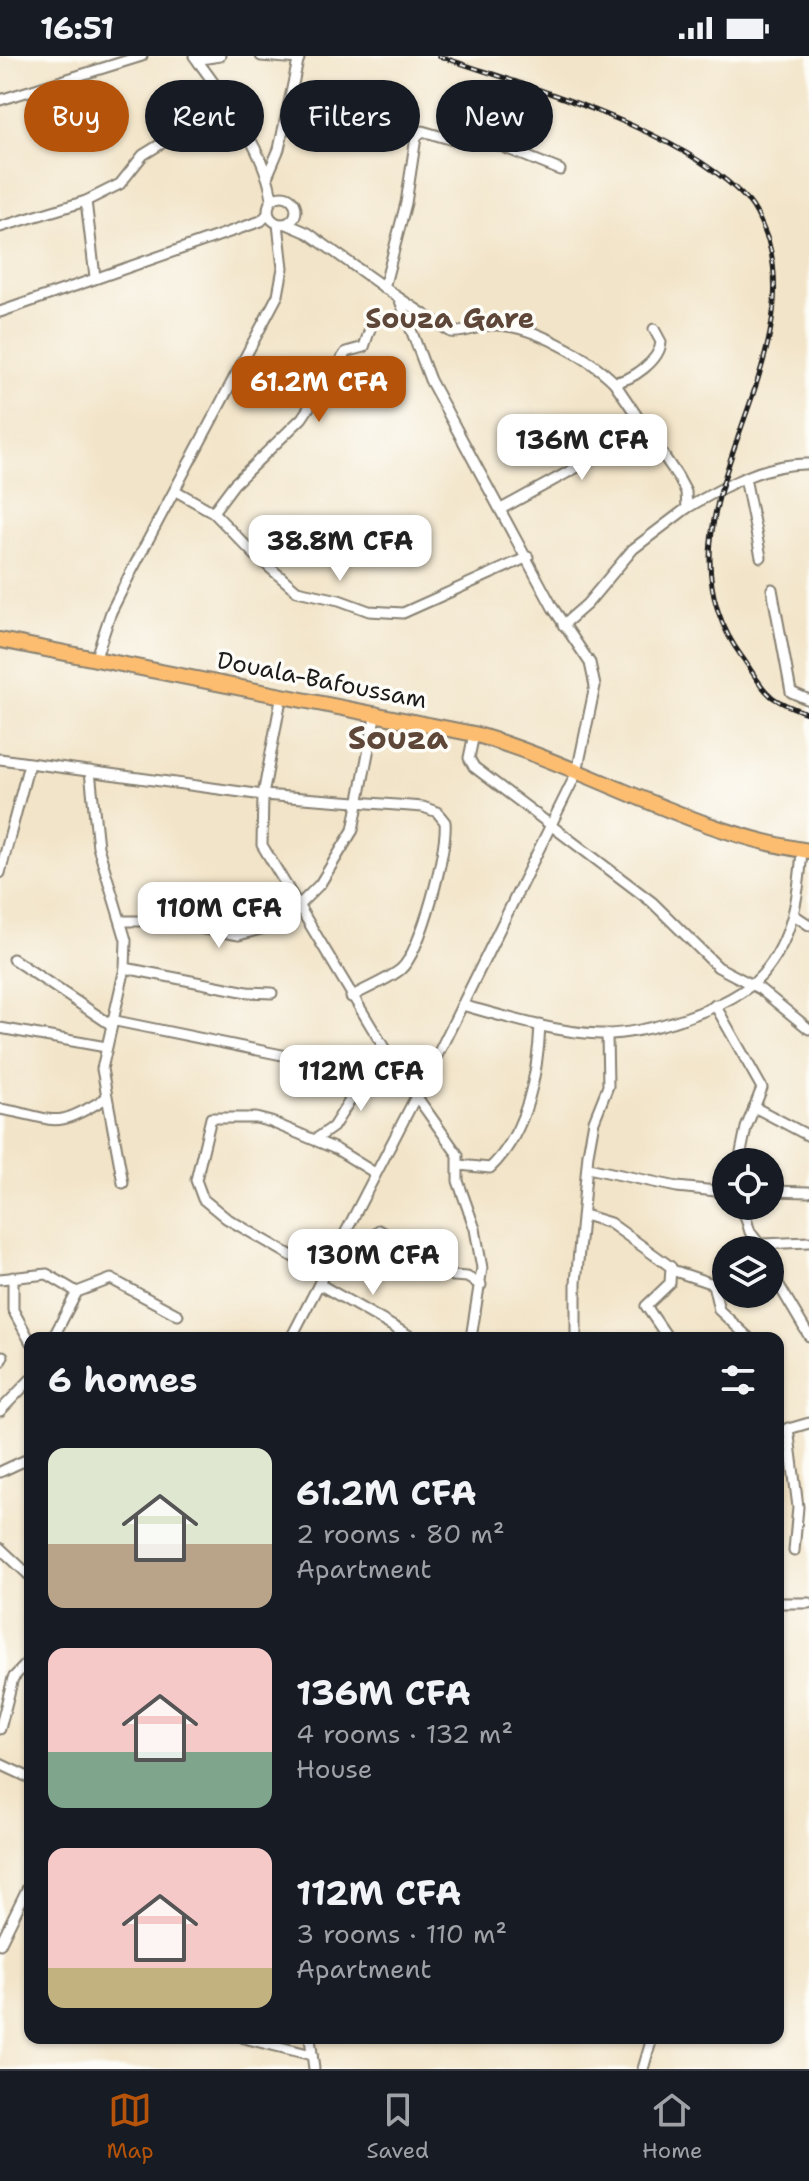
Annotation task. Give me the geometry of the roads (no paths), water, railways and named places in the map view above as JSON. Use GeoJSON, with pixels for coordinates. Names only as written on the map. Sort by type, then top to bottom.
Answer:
{"type":"FeatureCollection","features":[{"type":"Feature","properties":{"kind":"highway","name":"Douala-Bafoussam"},"geometry":{"type":"LineString","coordinates":[[0,640],[376,712],[474,734],[717,828],[806,850]]}},
{"type":"Feature","properties":{"kind":"street"},"geometry":{"type":"LineString","coordinates":[[0,100],[142,56]]}},
{"type":"Feature","properties":{"kind":"street"},"geometry":{"type":"LineString","coordinates":[[210,80],[196,60],[220,56]]}},
{"type":"Feature","properties":{"kind":"street"},"geometry":{"type":"LineString","coordinates":[[261,56],[299,58],[269,182]]}},
{"type":"Feature","properties":{"kind":"street"},"geometry":{"type":"LineString","coordinates":[[384,288],[406,203],[416,137],[422,131],[453,140],[481,138],[560,170]]}},
{"type":"Feature","properties":{"kind":"street"},"geometry":{"type":"LineString","coordinates":[[0,227],[86,201],[120,184],[148,152]]}},
{"type":"Feature","properties":{"kind":"street"},"geometry":{"type":"LineString","coordinates":[[0,312],[261,221],[268,214],[272,200],[269,182],[253,152]]}},
{"type":"Feature","properties":{"kind":"street"},"geometry":{"type":"LineString","coordinates":[[272,200],[282,196],[295,203],[294,218],[282,224]]}},
{"type":"Feature","properties":{"kind":"street"},"geometry":{"type":"LineString","coordinates":[[86,201],[95,277]]}},
{"type":"Feature","properties":{"kind":"street"},"geometry":{"type":"LineString","coordinates":[[268,214],[282,224],[308,233],[451,332],[498,325],[566,348],[590,360],[614,382],[678,477],[686,492],[687,508]]}},
{"type":"Feature","properties":{"kind":"street"},"geometry":{"type":"LineString","coordinates":[[95,660],[111,612],[278,295],[282,224]]}},
{"type":"Feature","properties":{"kind":"street"},"geometry":{"type":"LineString","coordinates":[[294,1332],[462,1005],[577,772],[594,701],[594,673],[563,625],[430,380],[405,321],[399,298]]}},
{"type":"Feature","properties":{"kind":"street"},"geometry":{"type":"LineString","coordinates":[[213,512],[234,484],[311,408],[346,352],[364,347],[373,320],[405,321]]}},
{"type":"Feature","properties":{"kind":"street"},"geometry":{"type":"LineString","coordinates":[[614,382],[628,379],[657,356],[661,342],[654,329]]}},
{"type":"Feature","properties":{"kind":"street"},"geometry":{"type":"LineString","coordinates":[[501,509],[603,453],[641,423]]}},
{"type":"Feature","properties":{"kind":"street"},"geometry":{"type":"LineString","coordinates":[[563,625],[587,604],[633,549],[687,508],[745,478],[779,467],[809,464]]}},
{"type":"Feature","properties":{"kind":"street"},"geometry":{"type":"LineString","coordinates":[[745,478],[761,557]]}},
{"type":"Feature","properties":{"kind":"street"},"geometry":{"type":"LineString","coordinates":[[176,491],[213,512],[255,555],[297,591],[387,614],[403,613],[528,557]]}},
{"type":"Feature","properties":{"kind":"street"},"geometry":{"type":"LineString","coordinates":[[772,589],[791,692],[809,700]]}},
{"type":"Feature","properties":{"kind":"street"},"geometry":{"type":"LineString","coordinates":[[282,694],[263,795],[262,845],[351,997],[395,1066],[456,1150],[458,1181],[480,1253],[481,1285],[472,1332]]}},
{"type":"Feature","properties":{"kind":"street"},"geometry":{"type":"LineString","coordinates":[[123,921],[159,921],[239,935],[268,927],[297,907],[320,884],[355,825],[376,712]]}},
{"type":"Feature","properties":{"kind":"street"},"geometry":{"type":"LineString","coordinates":[[474,734],[469,758],[471,765],[652,902],[718,967],[752,984],[806,1026],[809,1014]]}},
{"type":"Feature","properties":{"kind":"street"},"geometry":{"type":"LineString","coordinates":[[0,759],[263,795],[428,808],[441,815],[447,834],[432,894],[405,963],[400,970],[351,997]]}},
{"type":"Feature","properties":{"kind":"street"},"geometry":{"type":"LineString","coordinates":[[0,873],[29,764]]}},
{"type":"Feature","properties":{"kind":"street"},"geometry":{"type":"LineString","coordinates":[[90,771],[98,847],[123,921],[125,968],[102,1069],[123,1183]]}},
{"type":"Feature","properties":{"kind":"street"},"geometry":{"type":"LineString","coordinates":[[462,1005],[540,1025],[607,1035],[682,1020],[752,984],[770,963],[794,915],[806,850]]}},
{"type":"Feature","properties":{"kind":"street"},"geometry":{"type":"LineString","coordinates":[[794,915],[809,925]]}},
{"type":"Feature","properties":{"kind":"street"},"geometry":{"type":"LineString","coordinates":[[13,959],[111,1022],[282,1055],[322,1070],[351,1098]]}},
{"type":"Feature","properties":{"kind":"street"},"geometry":{"type":"LineString","coordinates":[[125,968],[247,992],[272,993]]}},
{"type":"Feature","properties":{"kind":"street"},"geometry":{"type":"LineString","coordinates":[[715,1005],[761,1085],[743,1148]]}},
{"type":"Feature","properties":{"kind":"street"},"geometry":{"type":"LineString","coordinates":[[459,1165],[490,1168],[514,1134],[536,1070],[540,1025]]}},
{"type":"Feature","properties":{"kind":"street"},"geometry":{"type":"LineString","coordinates":[[0,1028],[106,1047]]}},
{"type":"Feature","properties":{"kind":"street"},"geometry":{"type":"LineString","coordinates":[[576,1332],[576,1283],[594,1121],[608,1086],[607,1035]]}},
{"type":"Feature","properties":{"kind":"street"},"geometry":{"type":"LineString","coordinates":[[316,1139],[333,1127],[351,1098],[395,1066]]}},
{"type":"Feature","properties":{"kind":"street"},"geometry":{"type":"LineString","coordinates":[[0,1109],[52,1122],[83,1112],[106,1098]]}},
{"type":"Feature","properties":{"kind":"street"},"geometry":{"type":"LineString","coordinates":[[754,1107],[809,1136]]}},
{"type":"Feature","properties":{"kind":"street"},"geometry":{"type":"LineString","coordinates":[[323,1274],[226,1218],[203,1199],[196,1180],[205,1151],[208,1124],[215,1116],[238,1120],[256,1118],[316,1139],[375,1173]]}},
{"type":"Feature","properties":{"kind":"street"},"geometry":{"type":"LineString","coordinates":[[588,1168],[677,1187],[712,1191]]}},
{"type":"Feature","properties":{"kind":"street"},"geometry":{"type":"LineString","coordinates":[[784,1191],[809,1192]]}},
{"type":"Feature","properties":{"kind":"street"},"geometry":{"type":"LineString","coordinates":[[584,1215],[616,1226],[672,1270],[712,1284]]}},
{"type":"Feature","properties":{"kind":"street"},"geometry":{"type":"LineString","coordinates":[[379,1230],[432,1260],[445,1272],[467,1277],[481,1285]]}},
{"type":"Feature","properties":{"kind":"street"},"geometry":{"type":"LineString","coordinates":[[784,1245],[809,1242]]}},
{"type":"Feature","properties":{"kind":"street"},"geometry":{"type":"LineString","coordinates":[[664,1332],[646,1306],[670,1283],[672,1270]]}},
{"type":"Feature","properties":{"kind":"street"},"geometry":{"type":"LineString","coordinates":[[0,1279],[47,1274],[77,1292]]}},
{"type":"Feature","properties":{"kind":"street"},"geometry":{"type":"LineString","coordinates":[[13,1277],[13,1310],[25,1332]]}},
{"type":"Feature","properties":{"kind":"street"},"geometry":{"type":"LineString","coordinates":[[56,1332],[77,1292],[111,1279],[178,1315]]}},
{"type":"Feature","properties":{"kind":"street"},"geometry":{"type":"LineString","coordinates":[[319,1284],[400,1332]]}},
{"type":"Feature","properties":{"kind":"street"},"geometry":{"type":"LineString","coordinates":[[784,1300],[809,1336]]}},
{"type":"Feature","properties":{"kind":"street"},"geometry":{"type":"LineString","coordinates":[[719,1308],[743,1332]]}},
{"type":"Feature","properties":{"kind":"street"},"geometry":{"type":"LineString","coordinates":[[0,1411],[24,1386]]}},
{"type":"Feature","properties":{"kind":"street"},"geometry":{"type":"LineString","coordinates":[[784,1430],[809,1423]]}},
{"type":"Feature","properties":{"kind":"street"},"geometry":{"type":"LineString","coordinates":[[784,1435],[798,1507],[794,1551]]}},
{"type":"Feature","properties":{"kind":"street"},"geometry":{"type":"LineString","coordinates":[[0,1472],[24,1461]]}},
{"type":"Feature","properties":{"kind":"street"},"geometry":{"type":"LineString","coordinates":[[0,1548],[24,1570]]}},
{"type":"Feature","properties":{"kind":"street"},"geometry":{"type":"LineString","coordinates":[[784,1603],[809,1603]]}},
{"type":"Feature","properties":{"kind":"street"},"geometry":{"type":"LineString","coordinates":[[0,1729],[13,1678],[24,1666]]}},
{"type":"Feature","properties":{"kind":"street"},"geometry":{"type":"LineString","coordinates":[[0,1764],[24,1775]]}},
{"type":"Feature","properties":{"kind":"street"},"geometry":{"type":"LineString","coordinates":[[0,1944],[24,1896]]}},
{"type":"Feature","properties":{"kind":"street"},"geometry":{"type":"LineString","coordinates":[[268,2044],[312,2055]]}},
{"type":"Feature","properties":{"kind":"street"},"geometry":{"type":"LineString","coordinates":[[311,2044],[314,2069]]}},
{"type":"Feature","properties":{"kind":"street"},"geometry":{"type":"LineString","coordinates":[[643,2069],[650,2044]]}},
{"type":"Feature","properties":{"kind":"railway"},"geometry":{"type":"LineString","coordinates":[[439,56],[560,97],[647,132],[721,176],[755,210],[768,240],[775,293],[767,345],[718,503],[710,555],[716,606],[742,657],[771,696],[809,714]]}},
{"type":"Feature","properties":{"kind":"district","name":"Souza Gare"},"geometry":{"type":"Point","coordinates":[450,318]}},
{"type":"Feature","properties":{"kind":"district","name":"Souza"},"geometry":{"type":"Point","coordinates":[398,738]}}]}
